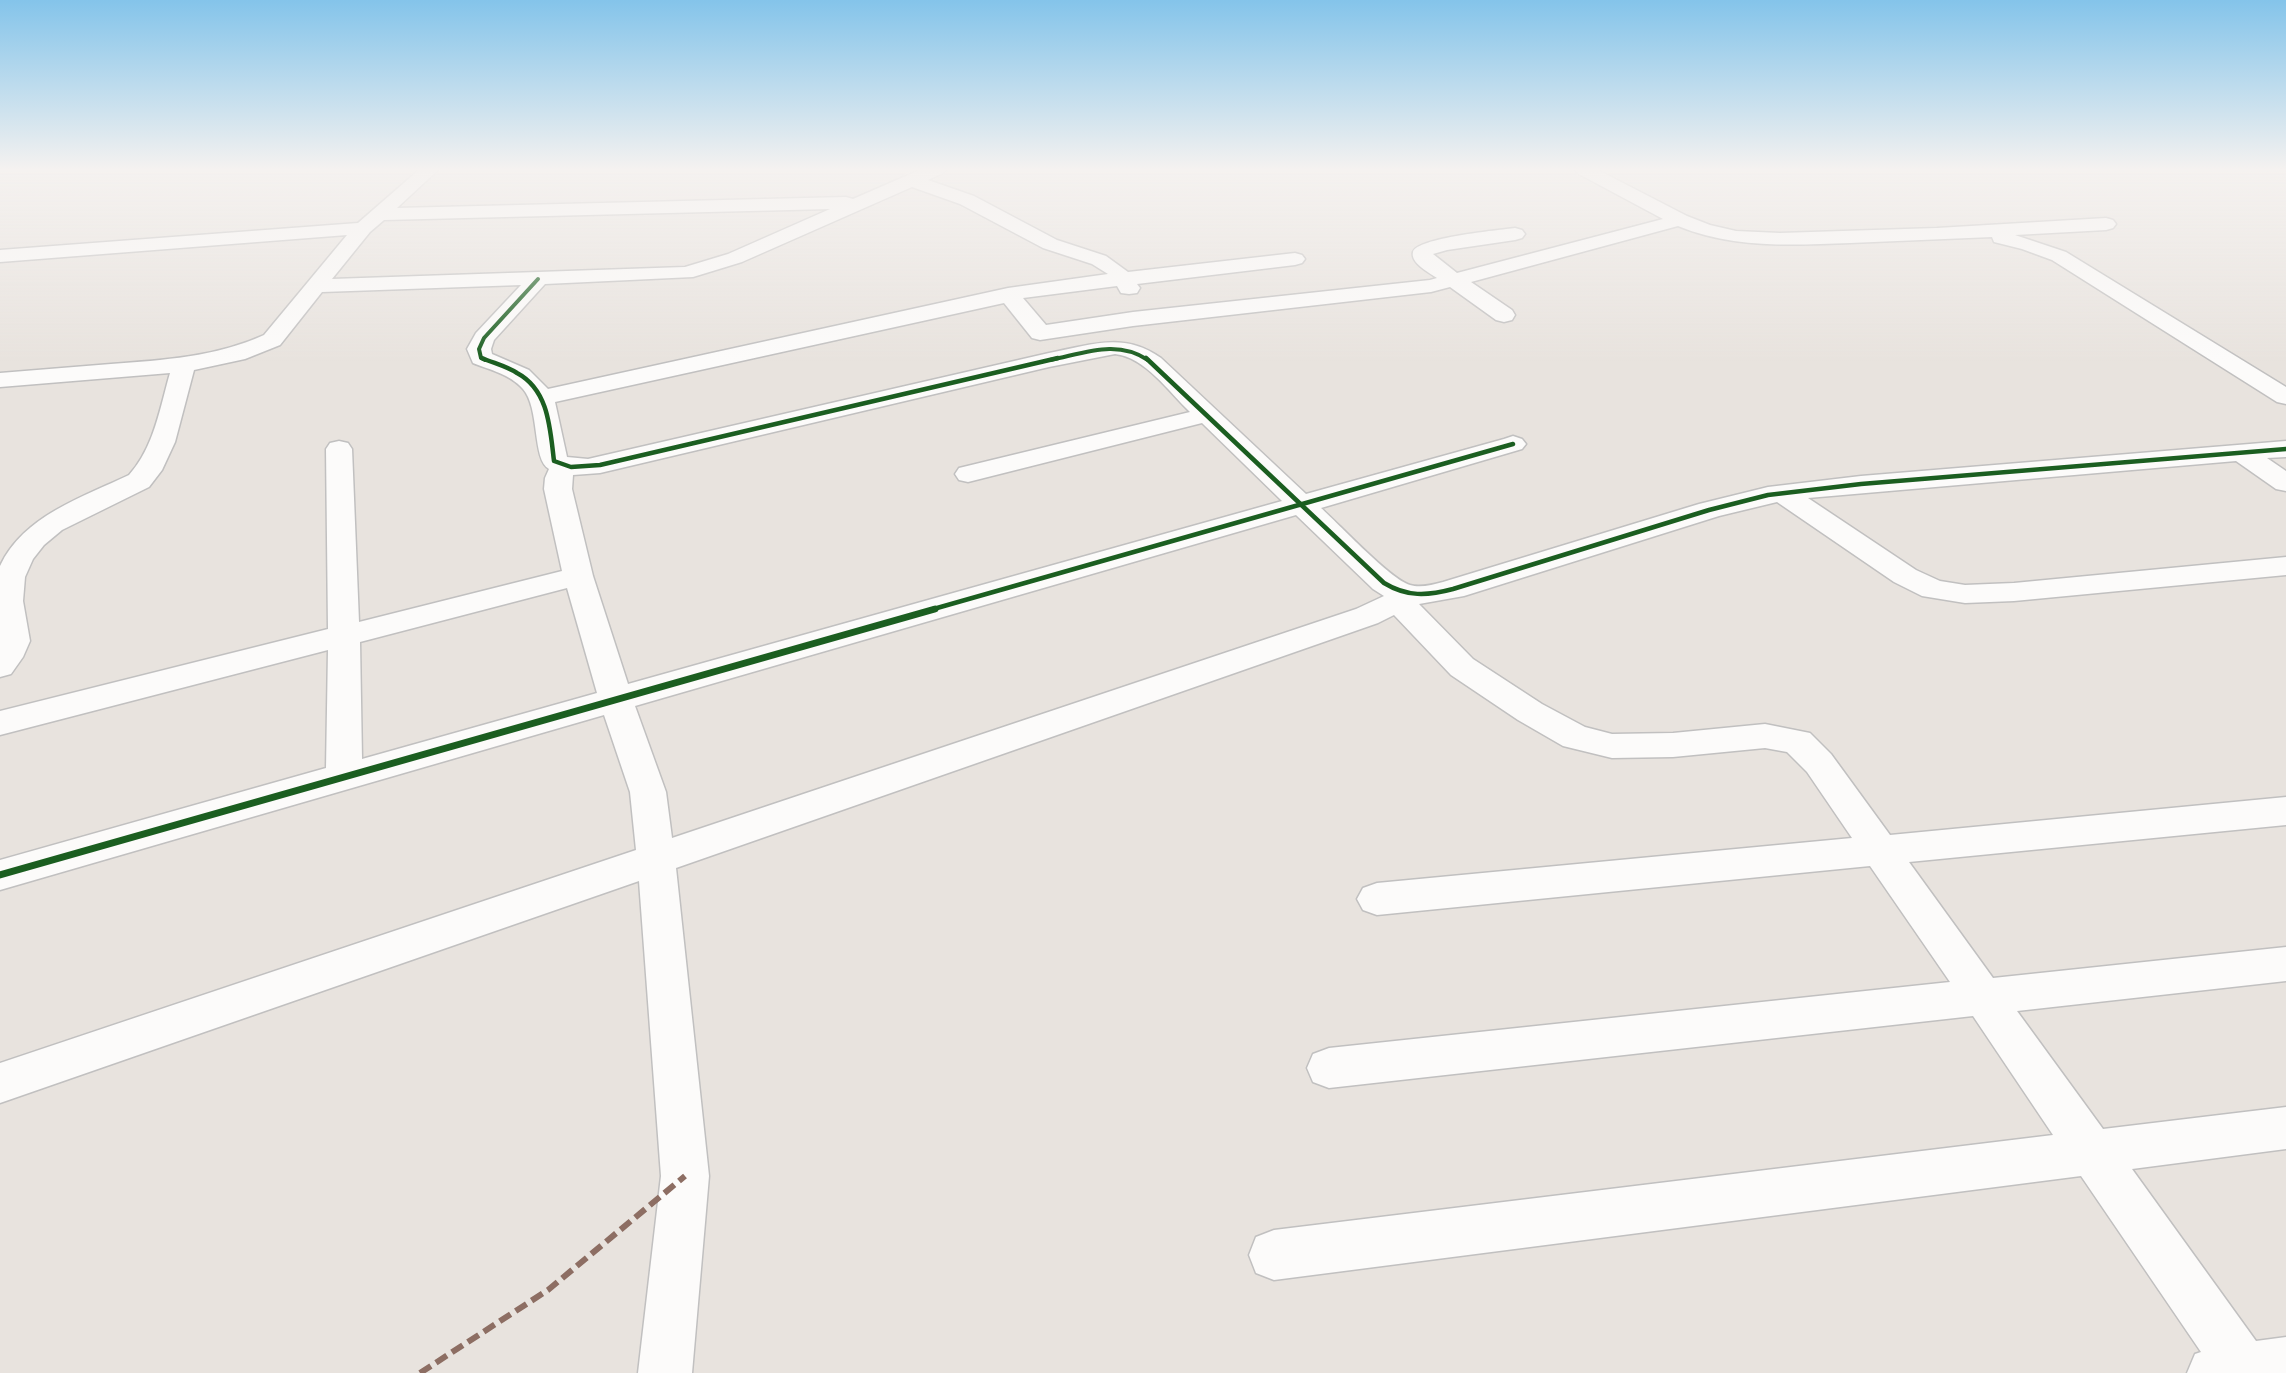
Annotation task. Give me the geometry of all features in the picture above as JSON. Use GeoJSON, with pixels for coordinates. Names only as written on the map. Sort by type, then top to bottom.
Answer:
{"type":"FeatureCollection","features":[{"type":"Feature","properties":{"kind":"street"},"geometry":{"type":"LineString","coordinates":[[0,256],[242,233]]}},
{"type":"Feature","properties":{"kind":"street"},"geometry":{"type":"LineString","coordinates":[[0,380],[184,364],[251,351],[272,340],[360,233]]}},
{"type":"Feature","properties":{"kind":"street"},"geometry":{"type":"LineString","coordinates":[[315,286],[663,276],[703,270],[789,233]]}},
{"type":"Feature","properties":{"kind":"street"},"geometry":{"type":"LineString","coordinates":[[1029,233],[1050,244],[1099,260],[1119,272],[1132,291],[1133,319]]}},
{"type":"Feature","properties":{"kind":"street"},"geometry":{"type":"LineString","coordinates":[[1008,294],[1040,333],[1133,319],[1431,286],[1631,233]]}},
{"type":"Feature","properties":{"kind":"street"},"geometry":{"type":"LineString","coordinates":[[1718,233],[1736,237],[1780,239],[1943,233]]}},
{"type":"Feature","properties":{"kind":"street"},"geometry":{"type":"LineString","coordinates":[[1978,233],[2028,244],[2059,256],[2286,397]]}},
{"type":"Feature","properties":{"kind":"street"},"geometry":{"type":"LineString","coordinates":[[1504,315],[1428,262],[1423,256],[1423,251],[1444,244],[1515,234]]}},
{"type":"Feature","properties":{"kind":"street"},"geometry":{"type":"LineString","coordinates":[[543,397],[1008,294],[1294,259]]}},
{"type":"Feature","properties":{"kind":"street"},"geometry":{"type":"LineString","coordinates":[[538,279],[484,338],[479,349],[481,358],[520,374],[543,397],[554,461],[563,466],[576,468],[600,465],[969,378],[1115,347],[1138,352],[1153,363],[1384,583],[1404,599],[1462,667],[1530,712],[1575,737],[1612,746],[1672,745],[1765,735],[1798,742],[1819,763],[2091,1151],[2248,1368]]}},
{"type":"Feature","properties":{"kind":"street"},"geometry":{"type":"LineString","coordinates":[[1115,347],[1116,331],[1123,323],[1133,319]]}},
{"type":"Feature","properties":{"kind":"street"},"geometry":{"type":"LineString","coordinates":[[0,666],[8,657],[16,635],[8,600],[4,593],[11,572],[25,546],[46,527],[139,481],[151,469],[160,448],[184,364]]}},
{"type":"Feature","properties":{"kind":"street"},"geometry":{"type":"LineString","coordinates":[[968,474],[1206,415]]}},
{"type":"Feature","properties":{"kind":"street"},"geometry":{"type":"LineString","coordinates":[[0,875],[1514,444]]}},
{"type":"Feature","properties":{"kind":"street"},"geometry":{"type":"LineString","coordinates":[[339,449],[345,635],[344,778]]}},
{"type":"Feature","properties":{"kind":"street"},"geometry":{"type":"LineString","coordinates":[[0,1083],[1368,616],[1404,599],[1423,597],[1453,589],[1709,510],[1782,493],[1861,484],[2286,449]]}},
{"type":"Feature","properties":{"kind":"street"},"geometry":{"type":"LineString","coordinates":[[2240,452],[2286,483]]}},
{"type":"Feature","properties":{"kind":"street"},"geometry":{"type":"LineString","coordinates":[[563,466],[558,478],[558,489],[578,576],[616,701],[648,792],[656,859],[685,1176],[665,1373]]}},
{"type":"Feature","properties":{"kind":"street"},"geometry":{"type":"LineString","coordinates":[[1782,493],[1905,576],[1934,589],[1965,594],[2014,592],[2286,566]]}},
{"type":"Feature","properties":{"kind":"street"},"geometry":{"type":"LineString","coordinates":[[0,723],[578,576]]}},
{"type":"Feature","properties":{"kind":"street"},"geometry":{"type":"LineString","coordinates":[[1377,899],[2286,811]]}},
{"type":"Feature","properties":{"kind":"street"},"geometry":{"type":"LineString","coordinates":[[1329,1068],[2286,964]]}},
{"type":"Feature","properties":{"kind":"street"},"geometry":{"type":"LineString","coordinates":[[1274,1255],[2286,1128]]}},
{"type":"Feature","properties":{"kind":"marked path"},"geometry":{"type":"LineString","coordinates":[[420,1373],[548,1290],[685,1176]]}},
{"type":"Feature","properties":{"kind":"cycle path"},"geometry":{"type":"LineString","coordinates":[[538,279],[484,338],[479,349],[481,358],[516,372],[531,383],[538,392],[549,425],[554,461],[560,464],[577,467],[600,465],[1049,360],[1115,347],[1135,352],[1153,363],[1384,583],[1401,592],[1418,595],[1453,589],[1709,510],[1768,495],[1861,484],[2286,449]]}},
{"type":"Feature","properties":{"kind":"cycle path"},"geometry":{"type":"LineString","coordinates":[[0,875],[1513,444]]}}]}
